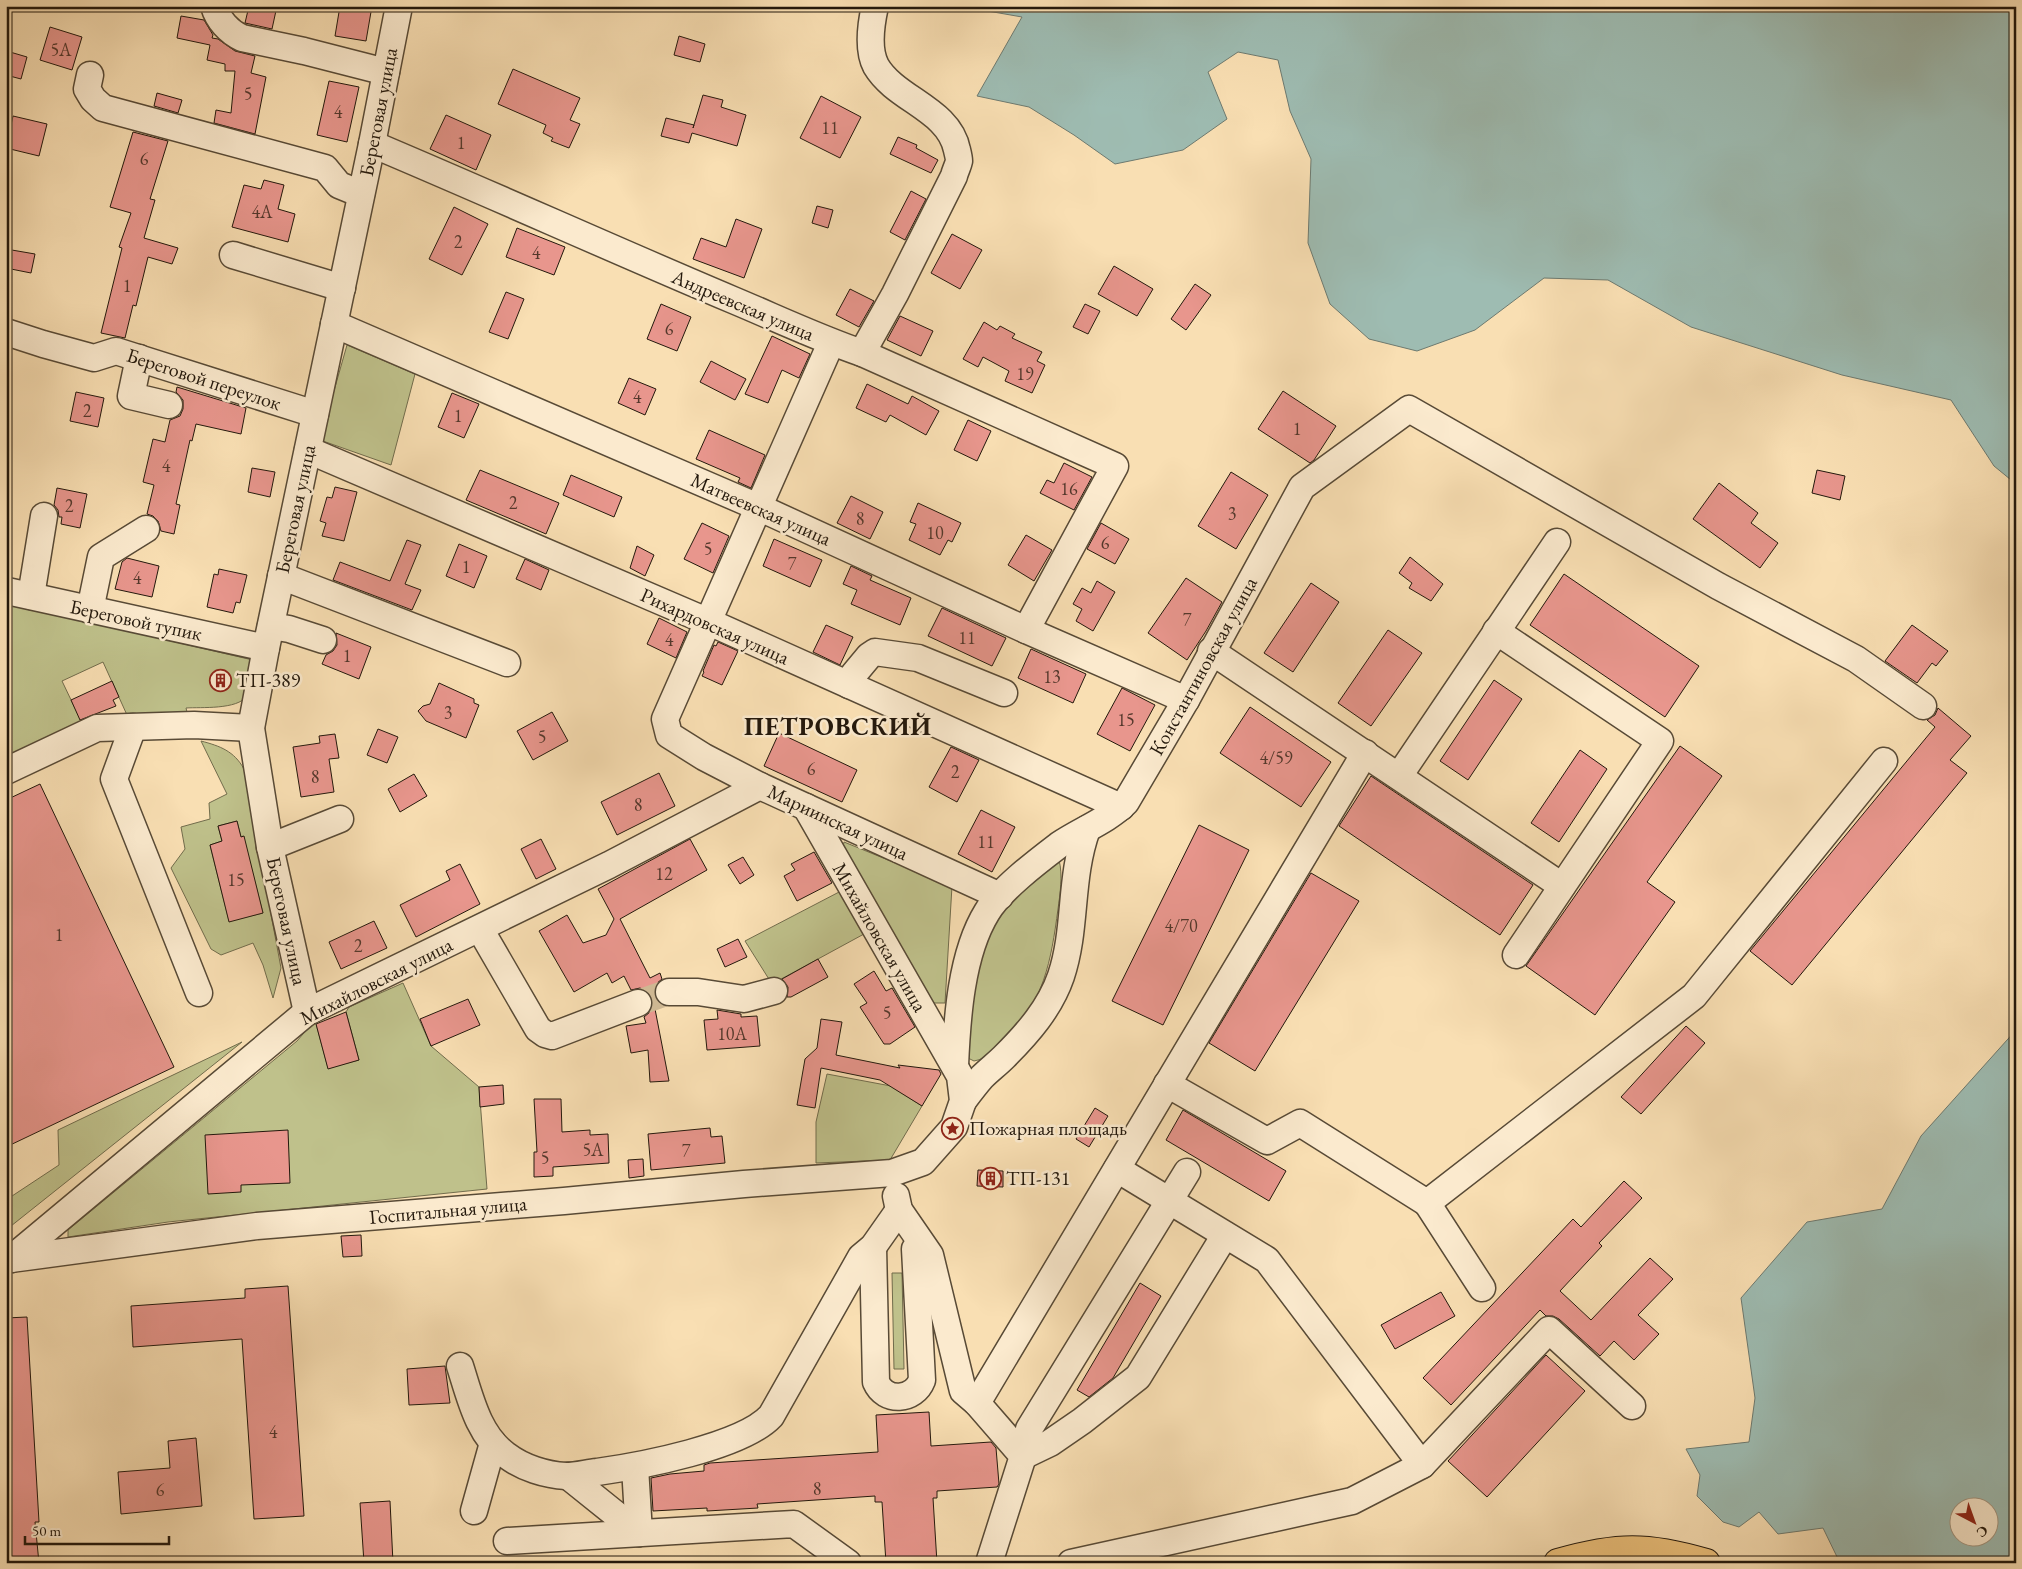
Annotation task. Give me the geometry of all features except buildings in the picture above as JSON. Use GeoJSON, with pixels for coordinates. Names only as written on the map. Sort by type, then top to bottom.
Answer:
{"type":"FeatureCollection","features":[{"type":"Feature","properties":{"kind":"main road"},"geometry":{"type":"LineString","coordinates":[[1558,1563],[1605,1551],[1634,1550],[1675,1554],[1706,1563]]}},
{"type":"Feature","properties":{"kind":"street"},"geometry":{"type":"LineString","coordinates":[[214,6],[217,16],[234,34],[242,38],[304,51],[386,72]]}},
{"type":"Feature","properties":{"kind":"street","name":"Береговая улица"},"geometry":{"type":"LineString","coordinates":[[307,1012],[270,847],[251,728],[268,637],[372,144],[399,6]]}},
{"type":"Feature","properties":{"kind":"street"},"geometry":{"type":"LineString","coordinates":[[862,353],[895,294],[954,176],[959,161],[955,141],[942,122],[886,80],[875,65],[871,43],[872,22],[876,6]]}},
{"type":"Feature","properties":{"kind":"street"},"geometry":{"type":"LineString","coordinates":[[90,75],[87,89],[93,99],[103,108],[325,168],[339,185],[361,194]]}},
{"type":"Feature","properties":{"kind":"street","name":"Андреевская улица"},"geometry":{"type":"LineString","coordinates":[[372,144],[832,343],[862,353],[1115,466],[1026,630]]}},
{"type":"Feature","properties":{"kind":"street"},"geometry":{"type":"LineString","coordinates":[[233,255],[342,288]]}},
{"type":"Feature","properties":{"kind":"street","name":"Матвеевская улица"},"geometry":{"type":"LineString","coordinates":[[334,324],[758,507],[1026,630],[1186,700]]}},
{"type":"Feature","properties":{"kind":"street","name":"Береговой переулок"},"geometry":{"type":"LineString","coordinates":[[6,332],[94,358],[116,351],[315,414]]}},
{"type":"Feature","properties":{"kind":"street"},"geometry":{"type":"LineString","coordinates":[[709,622],[758,507],[832,343]]}},
{"type":"Feature","properties":{"kind":"street"},"geometry":{"type":"LineString","coordinates":[[139,358],[131,396],[169,405]]}},
{"type":"Feature","properties":{"kind":"street","name":"Константиновская улица"},"geometry":{"type":"LineString","coordinates":[[955,1066],[957,1022],[968,963],[980,926],[988,911],[1000,896],[1053,850],[1121,807],[1130,797],[1186,700],[1302,487],[1409,409],[1718,586],[1856,659],[1923,706]]}},
{"type":"Feature","properties":{"kind":"street","name":"Рихардовская улица"},"geometry":{"type":"LineString","coordinates":[[308,450],[709,622],[1121,807]]}},
{"type":"Feature","properties":{"kind":"street"},"geometry":{"type":"LineString","coordinates":[[19,593],[44,516]]}},
{"type":"Feature","properties":{"kind":"street"},"geometry":{"type":"LineString","coordinates":[[90,610],[100,556],[146,529]]}},
{"type":"Feature","properties":{"kind":"street"},"geometry":{"type":"LineString","coordinates":[[1399,776],[1557,542]]}},
{"type":"Feature","properties":{"kind":"street"},"geometry":{"type":"LineString","coordinates":[[281,576],[507,663]]}},
{"type":"Feature","properties":{"kind":"street","name":"Береговой тупик"},"geometry":{"type":"LineString","coordinates":[[19,593],[90,610],[268,637],[289,629],[323,640]]}},
{"type":"Feature","properties":{"kind":"street","name":"Мариинская улица"},"geometry":{"type":"LineString","coordinates":[[709,622],[665,719],[668,735],[760,786],[1000,896]]}},
{"type":"Feature","properties":{"kind":"street"},"geometry":{"type":"LineString","coordinates":[[1496,631],[1660,742],[1516,955]]}},
{"type":"Feature","properties":{"kind":"street"},"geometry":{"type":"LineString","coordinates":[[1211,651],[1562,886]]}},
{"type":"Feature","properties":{"kind":"street"},"geometry":{"type":"LineString","coordinates":[[849,685],[854,674],[869,656],[875,652],[918,658],[1004,693]]}},
{"type":"Feature","properties":{"kind":"street"},"geometry":{"type":"LineString","coordinates":[[6,771],[97,728],[194,725],[251,728]]}},
{"type":"Feature","properties":{"kind":"street"},"geometry":{"type":"LineString","coordinates":[[133,727],[114,779],[199,993]]}},
{"type":"Feature","properties":{"kind":"street"},"geometry":{"type":"LineString","coordinates":[[977,1403],[1365,753]]}},
{"type":"Feature","properties":{"kind":"street"},"geometry":{"type":"LineString","coordinates":[[1427,1203],[1694,996],[1884,761]]}},
{"type":"Feature","properties":{"kind":"street","name":"Михайловская улица"},"geometry":{"type":"LineString","coordinates":[[9,1260],[307,1012],[610,865],[760,786]]}},
{"type":"Feature","properties":{"kind":"street","name":"Михайловская улица"},"geometry":{"type":"LineString","coordinates":[[806,807],[955,1066]]}},
{"type":"Feature","properties":{"kind":"street"},"geometry":{"type":"LineString","coordinates":[[270,847],[340,819]]}},
{"type":"Feature","properties":{"kind":"street"},"geometry":{"type":"LineString","coordinates":[[874,1247],[876,1382],[881,1390],[888,1395],[895,1398],[905,1397],[913,1393],[919,1386],[922,1374],[916,1256],[892,1173],[923,1162],[954,1127],[963,1101],[982,1077],[1004,1058],[1045,1011],[1061,977],[1070,943],[1074,880],[1078,856],[1086,829]]}},
{"type":"Feature","properties":{"kind":"street"},"geometry":{"type":"LineString","coordinates":[[480,929],[538,1029],[545,1034],[552,1036],[638,1004]]}},
{"type":"Feature","properties":{"kind":"street"},"geometry":{"type":"LineString","coordinates":[[669,992],[698,992],[744,999],[774,991]]}},
{"type":"Feature","properties":{"kind":"street"},"geometry":{"type":"LineString","coordinates":[[955,1066],[962,1085],[963,1101]]}},
{"type":"Feature","properties":{"kind":"street"},"geometry":{"type":"LineString","coordinates":[[1168,1084],[1267,1141],[1300,1123],[1427,1203],[1482,1288]]}},
{"type":"Feature","properties":{"kind":"street"},"geometry":{"type":"LineString","coordinates":[[1117,1169],[1267,1260],[1422,1465]]}},
{"type":"Feature","properties":{"kind":"street"},"geometry":{"type":"LineString","coordinates":[[989,1563],[1023,1456],[1029,1430],[1187,1172]]}},
{"type":"Feature","properties":{"kind":"street","name":"Госпитальная улица"},"geometry":{"type":"LineString","coordinates":[[9,1260],[257,1226],[892,1173]]}},
{"type":"Feature","properties":{"kind":"street"},"geometry":{"type":"LineString","coordinates":[[906,1220],[930,1255],[963,1390],[977,1403],[1023,1456]]}},
{"type":"Feature","properties":{"kind":"street"},"geometry":{"type":"LineString","coordinates":[[460,1366],[483,1430],[506,1455],[534,1470],[568,1476],[636,1467],[718,1444],[750,1432],[765,1423],[771,1416],[861,1257],[906,1220]]}},
{"type":"Feature","properties":{"kind":"street"},"geometry":{"type":"LineString","coordinates":[[1023,1456],[1050,1443],[1138,1377],[1225,1235]]}},
{"type":"Feature","properties":{"kind":"street"},"geometry":{"type":"LineString","coordinates":[[1071,1563],[1352,1501],[1422,1465],[1548,1330],[1632,1406]]}},
{"type":"Feature","properties":{"kind":"street"},"geometry":{"type":"LineString","coordinates":[[474,1510],[493,1443]]}},
{"type":"Feature","properties":{"kind":"street"},"geometry":{"type":"LineString","coordinates":[[636,1467],[639,1533]]}},
{"type":"Feature","properties":{"kind":"street"},"geometry":{"type":"LineString","coordinates":[[568,1476],[639,1533]]}},
{"type":"Feature","properties":{"kind":"street"},"geometry":{"type":"LineString","coordinates":[[507,1541],[794,1524],[848,1563]]}},
{"type":"Feature","properties":{"kind":"green space"},"geometry":{"type":"Polygon","coordinates":[[[347,345],[415,374],[391,465],[320,440],[347,345]]]}},
{"type":"Feature","properties":{"kind":"green space"},"geometry":{"type":"Polygon","coordinates":[[[6,596],[68,617],[257,661],[250,689],[247,696],[242,700],[227,706],[186,708],[187,712],[127,715],[103,662],[62,681],[83,725],[6,762],[6,596]]]}},
{"type":"Feature","properties":{"kind":"green space"},"geometry":{"type":"Polygon","coordinates":[[[201,741],[226,750],[236,758],[244,769],[281,968],[273,998],[263,965],[253,943],[221,955],[211,949],[171,868],[185,849],[181,827],[210,819],[209,803],[227,794],[201,741]],[[237,821],[218,826],[222,841],[210,845],[229,921],[263,913],[243,836],[241,837],[237,821]]]}},
{"type":"Feature","properties":{"kind":"green space"},"geometry":{"type":"Polygon","coordinates":[[[844,842],[952,886],[945,1003],[931,1003],[841,858],[844,842]]]}},
{"type":"Feature","properties":{"kind":"green space"},"geometry":{"type":"Polygon","coordinates":[[[1052,859],[1059,860],[1061,884],[1052,946],[1044,980],[1029,1011],[1018,1026],[991,1054],[974,1061],[966,1057],[967,990],[984,929],[1052,859]]]}},
{"type":"Feature","properties":{"kind":"green space"},"geometry":{"type":"Polygon","coordinates":[[[841,891],[864,934],[772,984],[745,941],[841,891]]]}},
{"type":"Feature","properties":{"kind":"green space"},"geometry":{"type":"Polygon","coordinates":[[[403,983],[431,1046],[479,1087],[487,1189],[168,1222],[68,1237],[68,1230],[297,1041],[315,1020],[328,1068],[359,1060],[346,1012],[349,1007],[403,983]]]}},
{"type":"Feature","properties":{"kind":"green space"},"geometry":{"type":"Polygon","coordinates":[[[242,1042],[6,1230],[6,1200],[59,1165],[58,1130],[242,1042]]]}},
{"type":"Feature","properties":{"kind":"green space"},"geometry":{"type":"Polygon","coordinates":[[[827,1074],[891,1086],[922,1106],[890,1160],[816,1163],[816,1122],[827,1074]]]}},
{"type":"Feature","properties":{"kind":"green space"},"geometry":{"type":"Polygon","coordinates":[[[892,1273],[902,1273],[904,1369],[894,1369],[892,1273]]]}},
{"type":"Feature","properties":{"kind":"water"},"geometry":{"type":"Polygon","coordinates":[[[959,6],[2016,6],[2016,484],[1994,466],[1951,400],[1842,375],[1691,327],[1608,280],[1544,278],[1475,330],[1417,351],[1369,339],[1330,304],[1308,243],[1311,159],[1290,111],[1278,60],[1238,52],[1208,72],[1227,119],[1183,150],[1115,164],[1074,135],[1029,107],[977,96],[1022,17],[959,6]]]}},
{"type":"Feature","properties":{"kind":"water"},"geometry":{"type":"Polygon","coordinates":[[[2016,1030],[2016,1563],[1840,1563],[1823,1528],[1778,1534],[1759,1512],[1739,1527],[1723,1522],[1697,1496],[1700,1475],[1686,1449],[1749,1442],[1755,1398],[1741,1298],[1807,1222],[1882,1209],[1921,1136],[2016,1030]]]}},
{"type":"Feature","properties":{"kind":"tunnel"},"geometry":{"type":"LineString","coordinates":[[638,1003],[669,992]]}},
{"type":"Feature","properties":{"kind":"place","name":"ТП-389"},"geometry":{"type":"Point","coordinates":[220,680]}},
{"type":"Feature","properties":{"kind":"place","name":"Пожарная площадь"},"geometry":{"type":"Point","coordinates":[953,1128]}},
{"type":"Feature","properties":{"kind":"place","name":"ТП-131"},"geometry":{"type":"Point","coordinates":[990,1178]}},
{"type":"Feature","properties":{"kind":"district","name":"ПЕТРОВСКИЙ"},"geometry":{"type":"Point","coordinates":[838,726]}}]}
